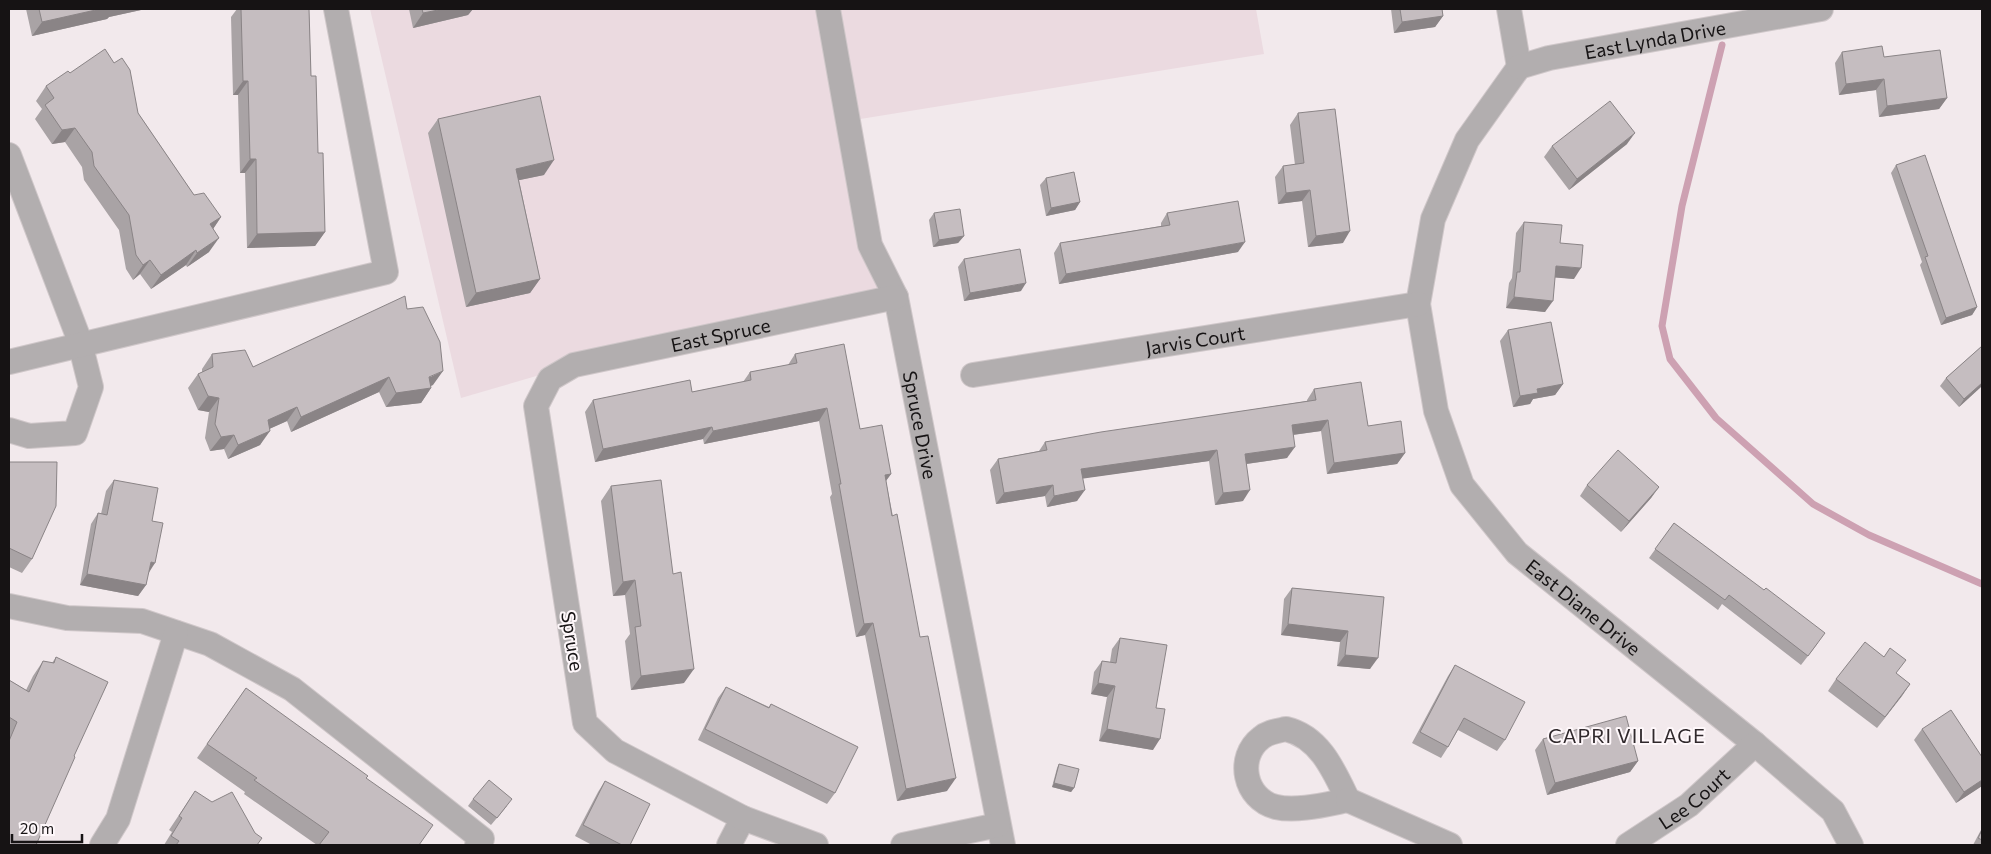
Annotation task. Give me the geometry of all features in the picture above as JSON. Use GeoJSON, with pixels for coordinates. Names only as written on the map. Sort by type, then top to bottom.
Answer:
{"type":"FeatureCollection","features":[{"type":"Feature","properties":{"kind":"street"},"geometry":{"type":"LineString","coordinates":[[9,362],[386,272],[336,9]]}},
{"type":"Feature","properties":{"kind":"street","name":"Spruce Drive"},"geometry":{"type":"LineString","coordinates":[[828,9],[870,245],[896,297],[1000,835]]}},
{"type":"Feature","properties":{"kind":"street"},"geometry":{"type":"LineString","coordinates":[[1509,9],[1519,67]]}},
{"type":"Feature","properties":{"kind":"street","name":"East Lynda Drive"},"geometry":{"type":"LineString","coordinates":[[1519,67],[1549,58],[1820,9]]}},
{"type":"Feature","properties":{"kind":"street","name":"East Diane Drive"},"geometry":{"type":"LineString","coordinates":[[1519,67],[1467,140],[1433,219],[1418,304],[1436,411],[1462,485],[1517,553],[1755,744],[1833,811],[1851,845]]}},
{"type":"Feature","properties":{"kind":"street"},"geometry":{"type":"LineString","coordinates":[[9,155],[81,346],[91,387],[75,433],[29,436],[9,430]]}},
{"type":"Feature","properties":{"kind":"street","name":"East Spruce"},"geometry":{"type":"LineString","coordinates":[[550,379],[574,365],[896,297]]}},
{"type":"Feature","properties":{"kind":"street","name":"Jarvis Court"},"geometry":{"type":"LineString","coordinates":[[973,374],[1418,304]]}},
{"type":"Feature","properties":{"kind":"street","name":"Spruce"},"geometry":{"type":"LineString","coordinates":[[550,379],[536,406],[586,723],[615,751],[742,818],[816,845]]}},
{"type":"Feature","properties":{"kind":"street"},"geometry":{"type":"LineString","coordinates":[[9,606],[67,618],[142,621],[210,644],[292,689],[482,838],[477,845]]}},
{"type":"Feature","properties":{"kind":"street"},"geometry":{"type":"LineString","coordinates":[[102,845],[118,819],[176,633]]}},
{"type":"Feature","properties":{"kind":"street","name":"Lee Court"},"geometry":{"type":"LineString","coordinates":[[1628,845],[1689,805],[1755,744]]}},
{"type":"Feature","properties":{"kind":"street"},"geometry":{"type":"LineString","coordinates":[[1348,800],[1450,845]]}},
{"type":"Feature","properties":{"kind":"street"},"geometry":{"type":"LineString","coordinates":[[729,845],[742,818]]}},
{"type":"Feature","properties":{"kind":"street"},"geometry":{"type":"LineString","coordinates":[[904,845],[1000,835]]}},
{"type":"Feature","properties":{"kind":"shaded area"},"geometry":{"type":"Polygon","coordinates":[[[370,9],[1256,9],[1264,54],[848,121],[896,297],[574,365],[461,398],[370,9]]]}},
{"type":"Feature","properties":{"kind":"building"},"geometry":{"type":"Polygon","coordinates":[[[39,9],[100,9],[42,22],[39,9]]]}},
{"type":"Feature","properties":{"kind":"building"},"geometry":{"type":"Polygon","coordinates":[[[241,9],[309,9],[311,76],[316,76],[318,153],[323,153],[325,232],[257,234],[256,159],[250,159],[248,81],[243,81],[241,9]]]}},
{"type":"Feature","properties":{"kind":"building"},"geometry":{"type":"Polygon","coordinates":[[[422,9],[443,9],[423,13],[422,9]]]}},
{"type":"Feature","properties":{"kind":"building"},"geometry":{"type":"Polygon","coordinates":[[[1400,9],[1442,9],[1443,16],[1402,22],[1400,9]]]}},
{"type":"Feature","properties":{"kind":"building"},"geometry":{"type":"Polygon","coordinates":[[[1882,46],[1884,57],[1940,50],[1947,98],[1887,106],[1884,79],[1846,84],[1842,52],[1882,46]]]}},
{"type":"Feature","properties":{"kind":"building"},"geometry":{"type":"Polygon","coordinates":[[[105,49],[114,63],[122,58],[130,70],[138,113],[194,195],[204,193],[221,217],[210,224],[219,238],[197,253],[196,250],[161,275],[150,260],[143,265],[136,255],[129,215],[94,166],[92,152],[75,128],[62,130],[45,105],[54,98],[46,86],[68,71],[70,73],[105,49]]]}},
{"type":"Feature","properties":{"kind":"building"},"geometry":{"type":"Polygon","coordinates":[[[540,96],[554,160],[516,169],[540,279],[476,293],[438,119],[540,96]]]}},
{"type":"Feature","properties":{"kind":"building"},"geometry":{"type":"Polygon","coordinates":[[[1610,101],[1635,133],[1577,179],[1552,146],[1610,101]]]}},
{"type":"Feature","properties":{"kind":"building"},"geometry":{"type":"Polygon","coordinates":[[[1335,109],[1350,231],[1316,236],[1310,190],[1286,193],[1283,166],[1304,163],[1298,113],[1335,109]]]}},
{"type":"Feature","properties":{"kind":"building"},"geometry":{"type":"Polygon","coordinates":[[[1925,155],[1977,307],[1946,318],[1925,257],[1928,256],[1896,165],[1925,155]]]}},
{"type":"Feature","properties":{"kind":"building"},"geometry":{"type":"Polygon","coordinates":[[[1074,172],[1080,202],[1051,208],[1046,178],[1074,172]]]}},
{"type":"Feature","properties":{"kind":"building"},"geometry":{"type":"Polygon","coordinates":[[[1238,201],[1245,242],[1066,274],[1060,243],[1170,225],[1167,213],[1238,201]]]}},
{"type":"Feature","properties":{"kind":"building"},"geometry":{"type":"Polygon","coordinates":[[[960,209],[964,236],[939,240],[934,213],[960,209]]]}},
{"type":"Feature","properties":{"kind":"building"},"geometry":{"type":"Polygon","coordinates":[[[1524,222],[1562,225],[1560,243],[1583,245],[1581,268],[1556,266],[1553,301],[1514,297],[1517,272],[1520,272],[1524,222]]]}},
{"type":"Feature","properties":{"kind":"building"},"geometry":{"type":"Polygon","coordinates":[[[1020,249],[1026,283],[970,293],[964,259],[1020,249]]]}},
{"type":"Feature","properties":{"kind":"building"},"geometry":{"type":"Polygon","coordinates":[[[405,296],[407,309],[423,307],[440,342],[443,371],[429,377],[431,388],[396,393],[389,377],[301,417],[297,407],[268,420],[270,431],[238,445],[234,435],[221,437],[215,424],[219,398],[208,396],[198,374],[213,367],[212,354],[245,350],[253,367],[405,296]]]}},
{"type":"Feature","properties":{"kind":"building"},"geometry":{"type":"Polygon","coordinates":[[[1551,322],[1563,384],[1537,389],[1538,393],[1520,396],[1508,330],[1551,322]]]}},
{"type":"Feature","properties":{"kind":"building"},"geometry":{"type":"Polygon","coordinates":[[[844,344],[860,429],[882,425],[891,474],[885,475],[892,516],[897,514],[920,637],[928,636],[956,778],[906,789],[873,623],[864,624],[827,408],[713,431],[712,427],[603,449],[593,400],[690,380],[692,392],[751,380],[750,372],[797,363],[795,354],[844,344]]]}},
{"type":"Feature","properties":{"kind":"building"},"geometry":{"type":"Polygon","coordinates":[[[1982,346],[1982,383],[1964,399],[1946,378],[1982,346]]]}},
{"type":"Feature","properties":{"kind":"building"},"geometry":{"type":"Polygon","coordinates":[[[1361,382],[1368,426],[1401,421],[1405,453],[1334,463],[1328,420],[1292,425],[1295,447],[1245,454],[1250,490],[1223,493],[1217,450],[1081,469],[1085,490],[1054,496],[1053,485],[1004,493],[998,459],[1047,450],[1045,442],[1316,400],[1314,389],[1361,382]]]}},
{"type":"Feature","properties":{"kind":"building"},"geometry":{"type":"Polygon","coordinates":[[[1618,450],[1659,487],[1629,521],[1587,485],[1618,450]]]}},
{"type":"Feature","properties":{"kind":"building"},"geometry":{"type":"Polygon","coordinates":[[[9,462],[57,462],[56,506],[32,559],[9,548],[9,462]]]}},
{"type":"Feature","properties":{"kind":"building"},"geometry":{"type":"Polygon","coordinates":[[[114,480],[158,488],[152,521],[163,523],[155,563],[151,562],[146,585],[87,574],[98,513],[107,515],[114,480]]]}},
{"type":"Feature","properties":{"kind":"building"},"geometry":{"type":"Polygon","coordinates":[[[661,480],[673,574],[681,572],[694,669],[641,676],[635,627],[641,626],[635,580],[623,582],[611,486],[661,480]]]}},
{"type":"Feature","properties":{"kind":"building"},"geometry":{"type":"Polygon","coordinates":[[[1674,523],[1764,590],[1766,588],[1825,633],[1808,656],[1729,595],[1725,600],[1655,549],[1674,523]]]}},
{"type":"Feature","properties":{"kind":"building"},"geometry":{"type":"Polygon","coordinates":[[[1292,588],[1384,597],[1378,658],[1345,655],[1348,631],[1288,624],[1292,588]]]}},
{"type":"Feature","properties":{"kind":"building"},"geometry":{"type":"Polygon","coordinates":[[[1120,638],[1167,645],[1156,708],[1165,709],[1160,739],[1107,729],[1115,686],[1098,683],[1102,661],[1116,663],[1120,638]]]}},
{"type":"Feature","properties":{"kind":"building"},"geometry":{"type":"Polygon","coordinates":[[[1865,642],[1884,657],[1890,648],[1906,660],[1896,673],[1910,684],[1885,717],[1836,679],[1865,642]]]}},
{"type":"Feature","properties":{"kind":"building"},"geometry":{"type":"Polygon","coordinates":[[[56,657],[108,682],[36,845],[9,845],[9,741],[17,722],[9,717],[9,680],[29,692],[43,661],[54,663],[56,657]]]}},
{"type":"Feature","properties":{"kind":"building"},"geometry":{"type":"Polygon","coordinates":[[[1455,665],[1525,702],[1505,740],[1464,718],[1448,747],[1420,732],[1455,665]]]}},
{"type":"Feature","properties":{"kind":"building"},"geometry":{"type":"Polygon","coordinates":[[[726,687],[769,708],[771,704],[858,747],[835,793],[705,729],[726,687]]]}},
{"type":"Feature","properties":{"kind":"building"},"geometry":{"type":"Polygon","coordinates":[[[246,688],[368,776],[366,778],[433,825],[419,845],[319,845],[329,832],[254,780],[257,778],[207,744],[246,688]]]}},
{"type":"Feature","properties":{"kind":"building"},"geometry":{"type":"Polygon","coordinates":[[[1951,710],[1982,757],[1982,780],[1964,792],[1922,729],[1951,710]]]}},
{"type":"Feature","properties":{"kind":"building"},"geometry":{"type":"Polygon","coordinates":[[[1626,716],[1638,761],[1555,783],[1543,739],[1626,716]]]}},
{"type":"Feature","properties":{"kind":"building"},"geometry":{"type":"Polygon","coordinates":[[[1059,764],[1079,769],[1074,788],[1054,783],[1059,764]]]}},
{"type":"Feature","properties":{"kind":"building"},"geometry":{"type":"Polygon","coordinates":[[[489,780],[512,799],[497,818],[473,799],[489,780]]]}},
{"type":"Feature","properties":{"kind":"building"},"geometry":{"type":"Polygon","coordinates":[[[605,781],[650,804],[630,845],[622,845],[583,825],[605,781]]]}},
{"type":"Feature","properties":{"kind":"building"},"geometry":{"type":"Polygon","coordinates":[[[195,791],[212,802],[232,792],[255,833],[262,838],[257,845],[176,845],[179,841],[171,836],[182,818],[179,816],[195,791]]]}},
{"type":"Feature","properties":{"kind":"building"},"geometry":{"type":"Polygon","coordinates":[[[1982,830],[1982,840],[1978,838],[1982,830]]]}},
{"type":"Feature","properties":{"kind":"waterway"},"geometry":{"type":"LineString","coordinates":[[1722,45],[1682,206],[1662,326],[1670,359],[1716,418],[1813,504],[1869,535],[1982,584]]}},
{"type":"Feature","properties":{"kind":"district","name":"CAPRI VILLAGE"},"geometry":{"type":"Point","coordinates":[1627,735]}}]}
